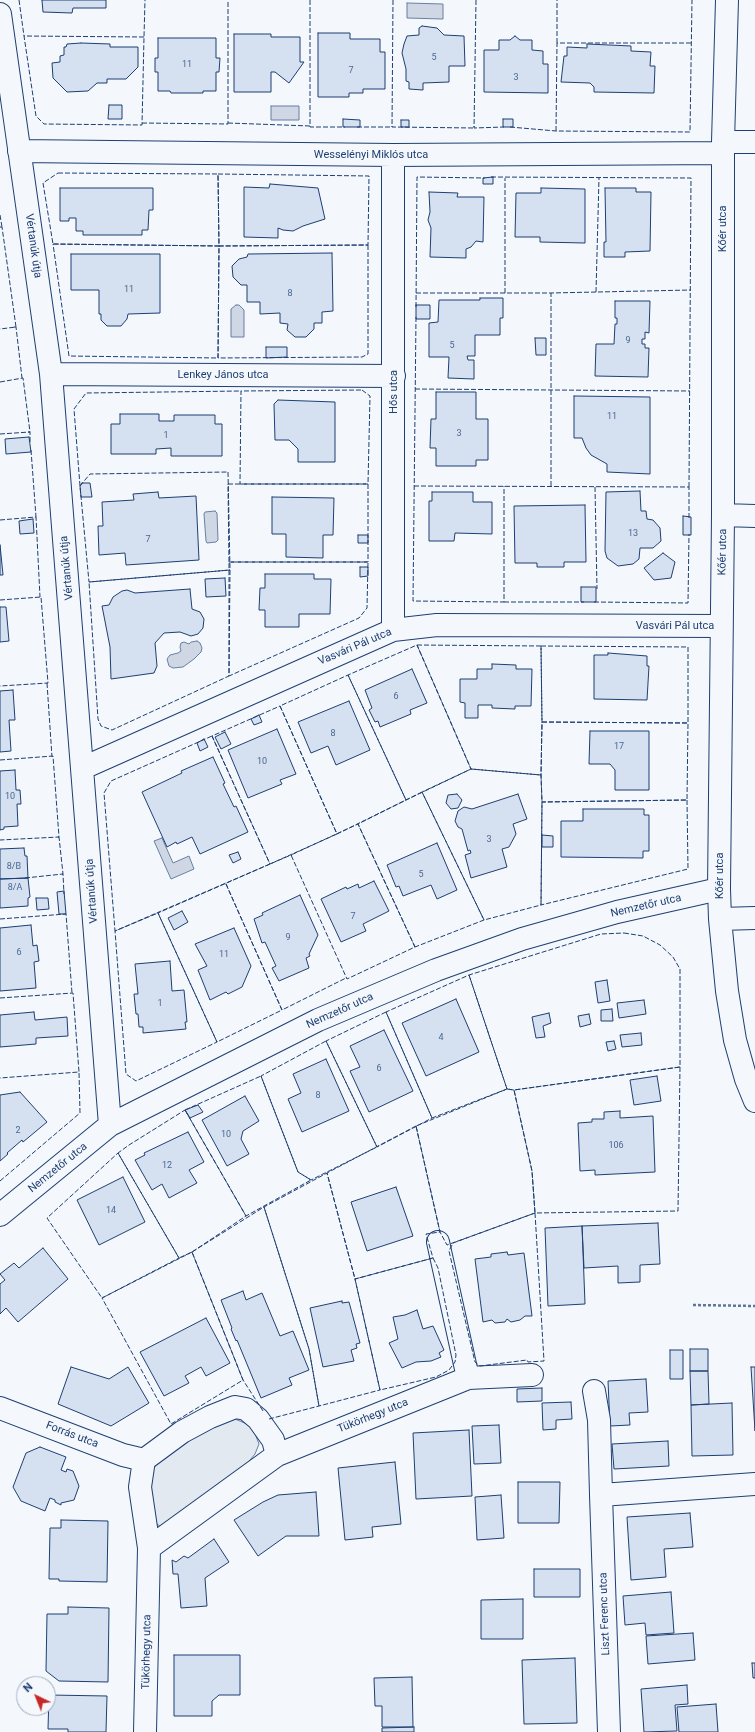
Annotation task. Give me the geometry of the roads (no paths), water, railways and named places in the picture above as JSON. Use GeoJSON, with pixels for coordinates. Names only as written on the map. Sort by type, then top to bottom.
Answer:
{"type":"FeatureCollection","features":[{"type":"Feature","properties":{"kind":"street","name":"Kőér utca"},"geometry":{"type":"LineString","coordinates":[[727,0],[723,148],[723,515],[719,889],[720,919],[727,991],[735,1040],[746,1080],[755,1101]]}},
{"type":"Feature","properties":{"kind":"street","name":"Vértanúk útja"},"geometry":{"type":"LineString","coordinates":[[0,14],[52,374],[110,1125]]}},
{"type":"Feature","properties":{"kind":"street","name":"Wesselényi Miklós utca"},"geometry":{"type":"LineString","coordinates":[[19,151],[393,155],[723,148],[755,142]]}},
{"type":"Feature","properties":{"kind":"street","name":"Hős utca"},"geometry":{"type":"LineString","coordinates":[[393,155],[393,630]]}},
{"type":"Feature","properties":{"kind":"street","name":"Lenkey János utca"},"geometry":{"type":"LineString","coordinates":[[52,374],[394,376]]}},
{"type":"Feature","properties":{"kind":"street"},"geometry":{"type":"LineString","coordinates":[[723,515],[755,516]]}},
{"type":"Feature","properties":{"kind":"street","name":"Vasvári Pál utca"},"geometry":{"type":"LineString","coordinates":[[83,768],[393,630],[437,625],[721,626]]}},
{"type":"Feature","properties":{"kind":"street","name":"Nemzetőr utca"},"geometry":{"type":"LineString","coordinates":[[0,1215],[110,1125],[318,1020],[436,970],[522,939],[617,912],[719,889]]}},
{"type":"Feature","properties":{"kind":"street"},"geometry":{"type":"LineString","coordinates":[[720,919],[755,918]]}},
{"type":"Feature","properties":{"kind":"street"},"geometry":{"type":"LineString","coordinates":[[438,1242],[468,1378]]}},
{"type":"Feature","properties":{"kind":"street","name":"Tükörhegy utca"},"geometry":{"type":"LineString","coordinates":[[149,1548],[277,1455],[468,1378],[532,1375]]}},
{"type":"Feature","properties":{"kind":"street","name":"Liszt Ferenc utca"},"geometry":{"type":"LineString","coordinates":[[594,1391],[599,1420],[600,1495],[609,1732]]}},
{"type":"Feature","properties":{"kind":"street"},"geometry":{"type":"LineString","coordinates":[[144,1460],[182,1432],[210,1417],[235,1407],[246,1409],[258,1419],[273,1440],[277,1455]]}},
{"type":"Feature","properties":{"kind":"street","name":"Forrás utca"},"geometry":{"type":"LineString","coordinates":[[0,1408],[123,1455],[144,1460]]}},
{"type":"Feature","properties":{"kind":"street","name":"Tükörhegy utca"},"geometry":{"type":"LineString","coordinates":[[144,1460],[140,1487],[149,1548],[145,1732]]}},
{"type":"Feature","properties":{"kind":"street"},"geometry":{"type":"LineString","coordinates":[[600,1495],[755,1484]]}}]}
